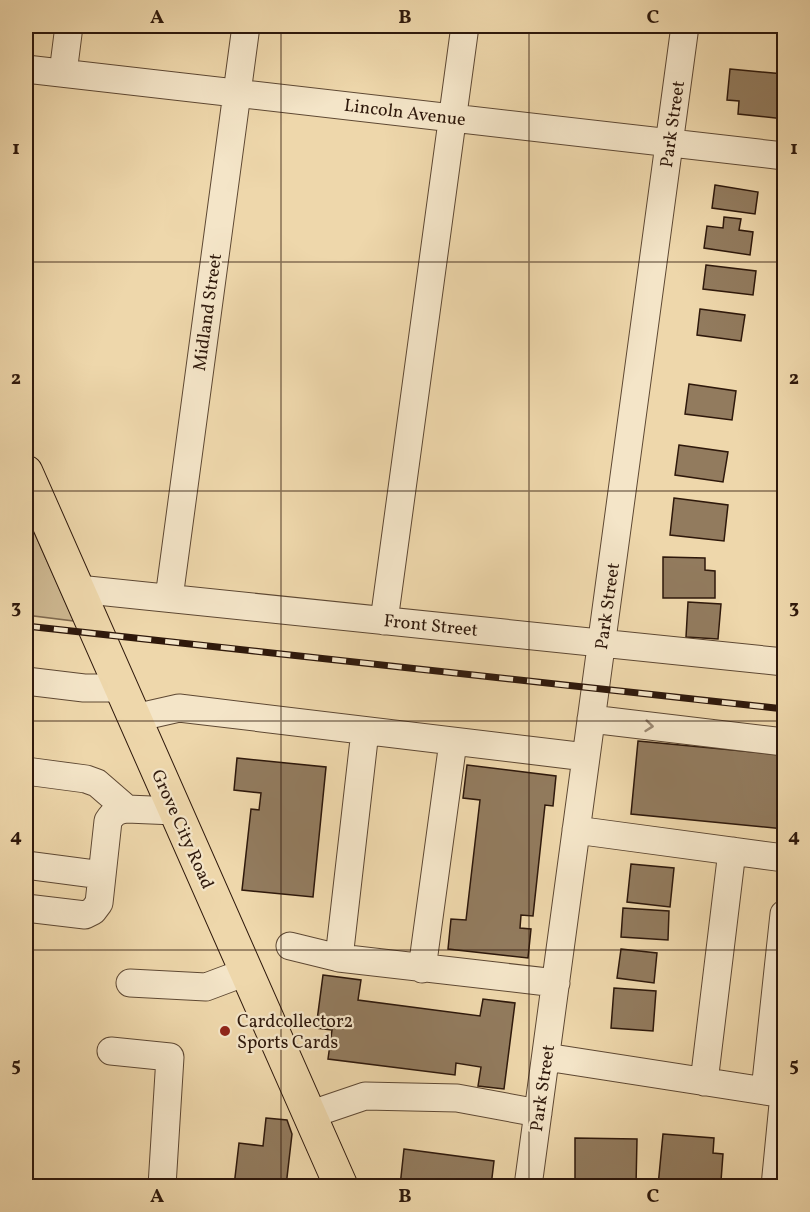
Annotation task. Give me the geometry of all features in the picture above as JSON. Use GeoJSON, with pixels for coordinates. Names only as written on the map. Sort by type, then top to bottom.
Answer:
{"type":"FeatureCollection","features":[{"type":"Feature","properties":{"kind":"main road","name":"Grove City Road"},"geometry":{"type":"LineString","coordinates":[[26,472],[341,1186]]}},
{"type":"Feature","properties":{"kind":"street"},"geometry":{"type":"LineString","coordinates":[[63,73],[69,26]]}},
{"type":"Feature","properties":{"kind":"street","name":"Midland Street"},"geometry":{"type":"LineString","coordinates":[[169,598],[246,26]]}},
{"type":"Feature","properties":{"kind":"street"},"geometry":{"type":"LineString","coordinates":[[384,621],[465,26]]}},
{"type":"Feature","properties":{"kind":"street","name":"Park Street"},"geometry":{"type":"LineString","coordinates":[[528,1186],[685,26]]}},
{"type":"Feature","properties":{"kind":"street","name":"Lincoln Avenue"},"geometry":{"type":"LineString","coordinates":[[26,69],[784,156]]}},
{"type":"Feature","properties":{"kind":"street","name":"Front Street"},"geometry":{"type":"LineString","coordinates":[[78,589],[784,662]]}},
{"type":"Feature","properties":{"kind":"street"},"geometry":{"type":"LineString","coordinates":[[26,681],[84,688],[121,688]]}},
{"type":"Feature","properties":{"kind":"street"},"geometry":{"type":"LineString","coordinates":[[135,718],[179,708],[586,757]]}},
{"type":"Feature","properties":{"kind":"street"},"geometry":{"type":"LineString","coordinates":[[591,719],[784,742]]}},
{"type":"Feature","properties":{"kind":"street"},"geometry":{"type":"LineString","coordinates":[[339,958],[364,731]]}},
{"type":"Feature","properties":{"kind":"street"},"geometry":{"type":"LineString","coordinates":[[422,969],[453,742]]}},
{"type":"Feature","properties":{"kind":"street"},"geometry":{"type":"LineString","coordinates":[[26,771],[86,779],[97,783],[127,809]]}},
{"type":"Feature","properties":{"kind":"street"},"geometry":{"type":"LineString","coordinates":[[26,908],[85,915],[93,911],[99,903],[108,821],[112,814],[127,809],[175,811]]}},
{"type":"Feature","properties":{"kind":"street"},"geometry":{"type":"LineString","coordinates":[[576,830],[784,858]]}},
{"type":"Feature","properties":{"kind":"street"},"geometry":{"type":"LineString","coordinates":[[704,1082],[732,851]]}},
{"type":"Feature","properties":{"kind":"street"},"geometry":{"type":"LineString","coordinates":[[26,865],[102,875]]}},
{"type":"Feature","properties":{"kind":"street"},"geometry":{"type":"LineString","coordinates":[[775,1186],[784,914]]}},
{"type":"Feature","properties":{"kind":"street"},"geometry":{"type":"LineString","coordinates":[[290,946],[339,958],[556,983]]}},
{"type":"Feature","properties":{"kind":"street"},"geometry":{"type":"LineString","coordinates":[[130,983],[206,987],[246,972]]}},
{"type":"Feature","properties":{"kind":"street"},"geometry":{"type":"LineString","coordinates":[[111,1051],[170,1056],[162,1186]]}},
{"type":"Feature","properties":{"kind":"street"},"geometry":{"type":"LineString","coordinates":[[546,1057],[778,1093]]}},
{"type":"Feature","properties":{"kind":"street"},"geometry":{"type":"LineString","coordinates":[[309,1115],[365,1096],[457,1098],[538,1113]]}},
{"type":"Feature","properties":{"kind":"shaded area"},"geometry":{"type":"Polygon","coordinates":[[[26,514],[74,621],[26,615],[26,514]]]}},
{"type":"Feature","properties":{"kind":"building"},"geometry":{"type":"Polygon","coordinates":[[[730,69],[784,74],[784,119],[738,114],[739,101],[727,100],[730,69]]]}},
{"type":"Feature","properties":{"kind":"building"},"geometry":{"type":"Polygon","coordinates":[[[715,185],[758,192],[755,214],[712,208],[715,185]]]}},
{"type":"Feature","properties":{"kind":"building"},"geometry":{"type":"Polygon","coordinates":[[[724,217],[741,219],[739,230],[753,232],[750,255],[704,248],[707,226],[723,228],[724,217]]]}},
{"type":"Feature","properties":{"kind":"building"},"geometry":{"type":"Polygon","coordinates":[[[706,265],[756,271],[753,295],[703,289],[706,265]]]}},
{"type":"Feature","properties":{"kind":"building"},"geometry":{"type":"Polygon","coordinates":[[[700,309],[745,315],[741,341],[697,335],[700,309]]]}},
{"type":"Feature","properties":{"kind":"building"},"geometry":{"type":"Polygon","coordinates":[[[689,384],[736,391],[732,420],[685,414],[689,384]]]}},
{"type":"Feature","properties":{"kind":"building"},"geometry":{"type":"Polygon","coordinates":[[[679,445],[728,452],[723,482],[675,475],[679,445]]]}},
{"type":"Feature","properties":{"kind":"building"},"geometry":{"type":"Polygon","coordinates":[[[674,498],[728,505],[724,541],[670,535],[674,498]]]}},
{"type":"Feature","properties":{"kind":"building"},"geometry":{"type":"Polygon","coordinates":[[[663,557],[705,558],[705,570],[715,571],[715,598],[663,598],[663,557]]]}},
{"type":"Feature","properties":{"kind":"building"},"geometry":{"type":"Polygon","coordinates":[[[782,567],[784,567],[784,629],[779,629],[782,567]]]}},
{"type":"Feature","properties":{"kind":"building"},"geometry":{"type":"Polygon","coordinates":[[[688,602],[721,604],[718,639],[686,637],[688,602]]]}},
{"type":"Feature","properties":{"kind":"building"},"geometry":{"type":"Polygon","coordinates":[[[638,741],[784,755],[784,829],[631,814],[638,741]]]}},
{"type":"Feature","properties":{"kind":"building"},"geometry":{"type":"Polygon","coordinates":[[[237,758],[326,767],[313,897],[242,890],[251,809],[259,810],[261,793],[234,790],[237,758]]]}},
{"type":"Feature","properties":{"kind":"building"},"geometry":{"type":"Polygon","coordinates":[[[467,765],[556,776],[553,806],[545,805],[533,916],[521,915],[520,928],[531,929],[528,958],[448,949],[451,919],[466,920],[480,800],[463,798],[467,765]]]}},
{"type":"Feature","properties":{"kind":"building"},"geometry":{"type":"Polygon","coordinates":[[[631,864],[674,868],[670,907],[627,902],[631,864]]]}},
{"type":"Feature","properties":{"kind":"building"},"geometry":{"type":"Polygon","coordinates":[[[623,908],[669,911],[668,940],[621,937],[623,908]]]}},
{"type":"Feature","properties":{"kind":"building"},"geometry":{"type":"Polygon","coordinates":[[[621,949],[657,953],[654,983],[617,978],[621,949]]]}},
{"type":"Feature","properties":{"kind":"building"},"geometry":{"type":"Polygon","coordinates":[[[323,975],[361,980],[358,1000],[480,1016],[483,999],[515,1003],[504,1089],[478,1086],[481,1067],[456,1063],[455,1075],[328,1059],[332,1030],[316,1028],[323,975]]]}},
{"type":"Feature","properties":{"kind":"building"},"geometry":{"type":"Polygon","coordinates":[[[614,988],[656,991],[653,1031],[611,1028],[614,988]]]}},
{"type":"Feature","properties":{"kind":"building"},"geometry":{"type":"Polygon","coordinates":[[[266,1118],[287,1120],[292,1134],[286,1186],[234,1186],[239,1143],[263,1146],[266,1118]]]}},
{"type":"Feature","properties":{"kind":"building"},"geometry":{"type":"Polygon","coordinates":[[[663,1134],[714,1138],[713,1153],[723,1154],[721,1181],[761,1186],[658,1186],[663,1134]]]}},
{"type":"Feature","properties":{"kind":"building"},"geometry":{"type":"Polygon","coordinates":[[[575,1138],[637,1139],[636,1186],[575,1184],[575,1138]]]}},
{"type":"Feature","properties":{"kind":"building"},"geometry":{"type":"Polygon","coordinates":[[[404,1149],[494,1161],[491,1186],[400,1186],[404,1149]]]}},
{"type":"Feature","properties":{"kind":"railway"},"geometry":{"type":"LineString","coordinates":[[26,626],[784,709]]}},
{"type":"Feature","properties":{"kind":"place","name":"Cardcollector2 Sports Cards"},"geometry":{"type":"Point","coordinates":[225,1031]}}]}
